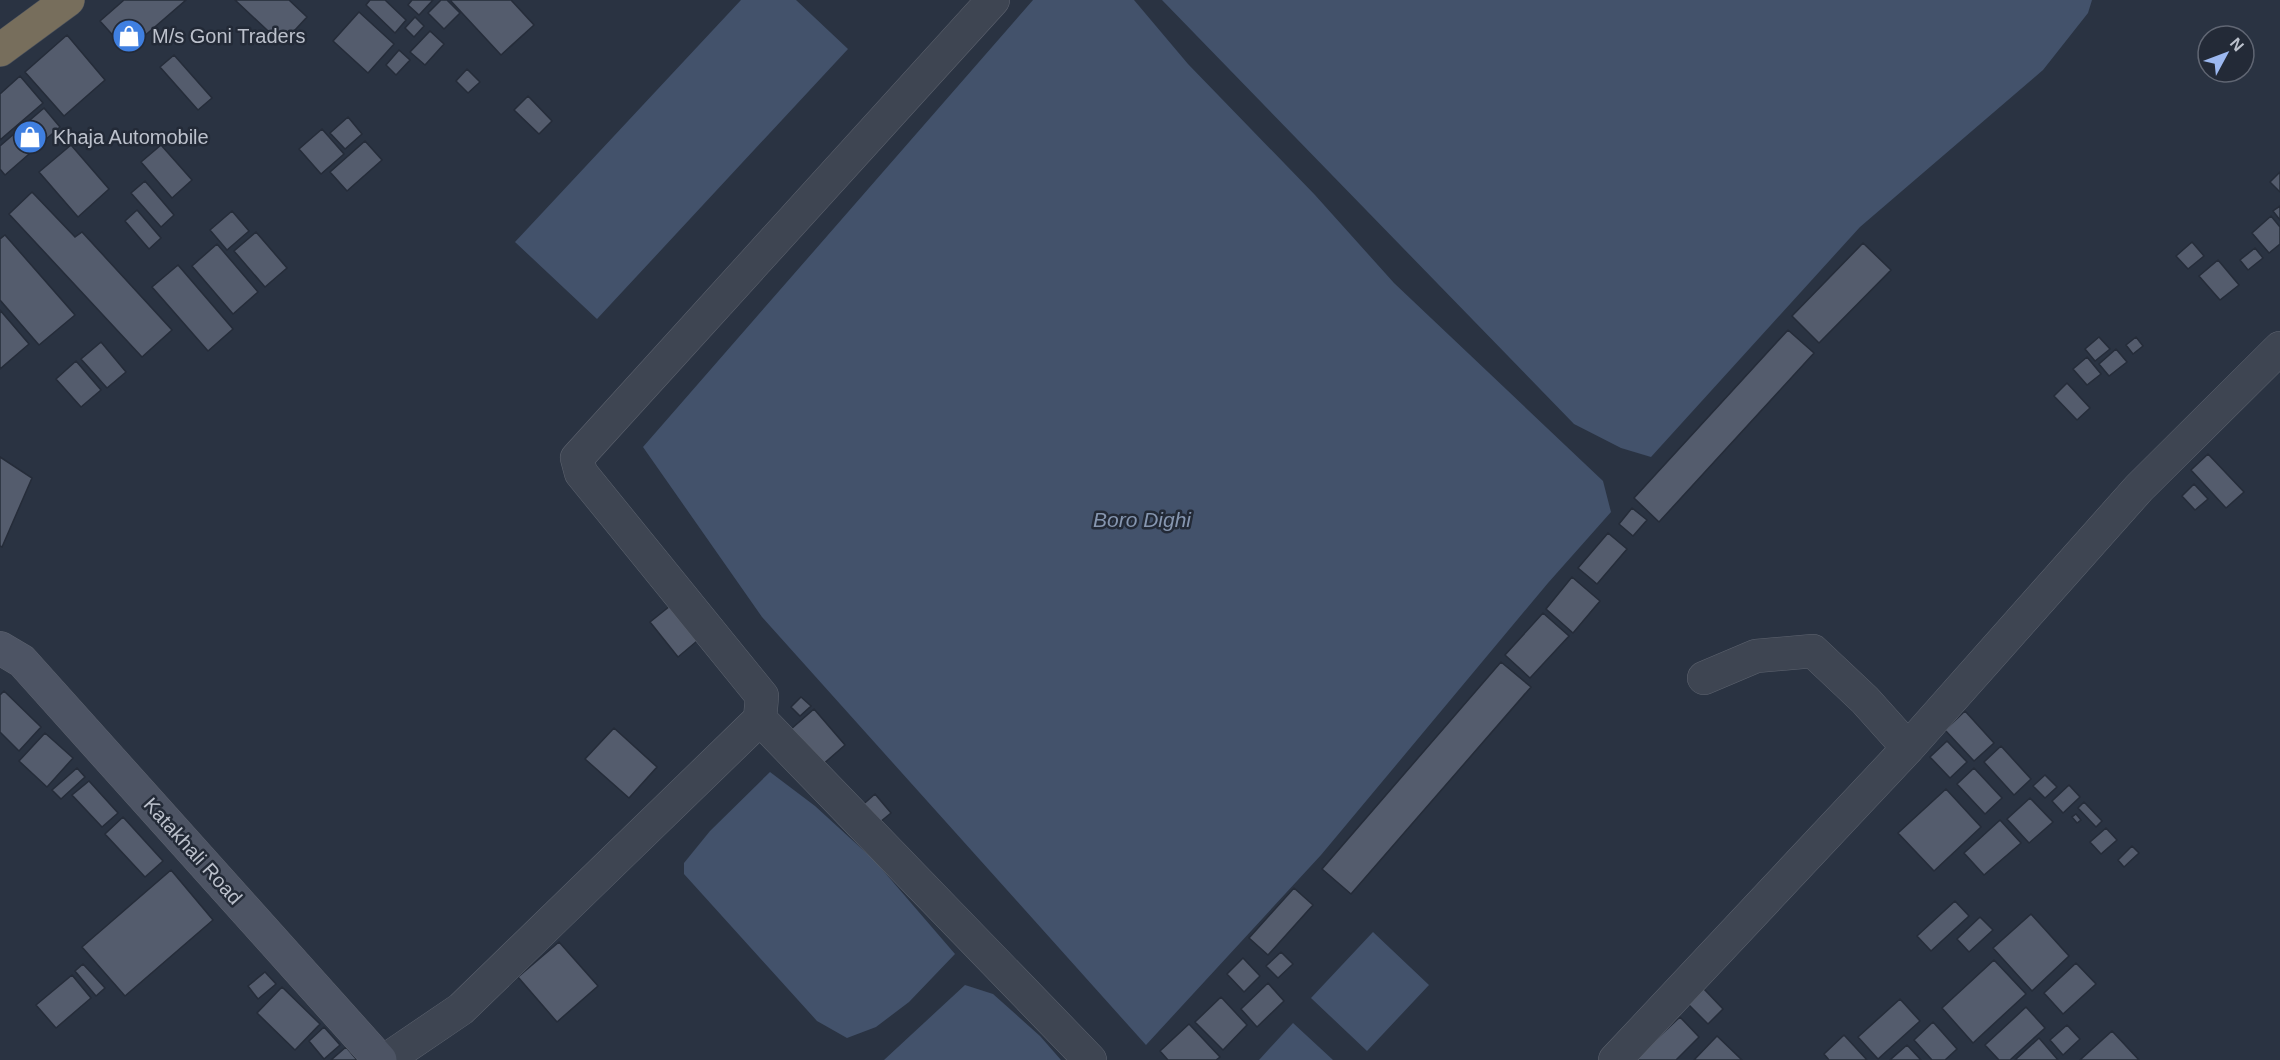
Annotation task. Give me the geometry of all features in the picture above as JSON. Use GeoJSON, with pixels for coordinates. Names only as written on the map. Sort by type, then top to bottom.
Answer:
{"type":"FeatureCollection","features":[{"type":"Feature","properties":{"kind":"highway"},"geometry":{"type":"LineString","coordinates":[[0,50],[68,0]]}},
{"type":"Feature","properties":{"kind":"street"},"geometry":{"type":"LineString","coordinates":[[386,1060],[461,1009],[760,719],[762,696],[581,473],[577,458],[993,0]]}},
{"type":"Feature","properties":{"kind":"street"},"geometry":{"type":"LineString","coordinates":[[1615,1060],[1908,748],[2139,488],[2280,348]]}},
{"type":"Feature","properties":{"kind":"street","name":"Katakhali Road"},"geometry":{"type":"LineString","coordinates":[[0,648],[22,661],[380,1060]]}},
{"type":"Feature","properties":{"kind":"street"},"geometry":{"type":"LineString","coordinates":[[1704,678],[1756,656],[1813,651],[1864,700],[1908,748]]}},
{"type":"Feature","properties":{"kind":"street"},"geometry":{"type":"LineString","coordinates":[[760,719],[1090,1060]]}},
{"type":"Feature","properties":{"kind":"water"},"geometry":{"type":"Polygon","coordinates":[[[741,0],[796,0],[848,49],[597,319],[515,242],[741,0]]]}},
{"type":"Feature","properties":{"kind":"water","name":"Boro Dighi"},"geometry":{"type":"Polygon","coordinates":[[[1033,0],[1134,0],[1188,64],[1315,195],[1394,283],[1603,481],[1611,512],[1548,583],[1321,855],[1146,1045],[762,617],[643,447],[1033,0]]]}},
{"type":"Feature","properties":{"kind":"water"},"geometry":{"type":"Polygon","coordinates":[[[1162,0],[2092,0],[2088,13],[2043,70],[1860,227],[1651,457],[1621,448],[1574,424],[1162,0]]]}},
{"type":"Feature","properties":{"kind":"water"},"geometry":{"type":"Polygon","coordinates":[[[770,772],[815,806],[874,860],[955,954],[909,1002],[876,1027],[847,1038],[817,1021],[684,874],[684,863],[710,831],[770,772]]]}},
{"type":"Feature","properties":{"kind":"water"},"geometry":{"type":"Polygon","coordinates":[[[1373,932],[1429,985],[1367,1051],[1311,998],[1373,932]]]}},
{"type":"Feature","properties":{"kind":"water"},"geometry":{"type":"Polygon","coordinates":[[[965,985],[993,994],[1040,1036],[1061,1060],[884,1060],[965,985]]]}},
{"type":"Feature","properties":{"kind":"water"},"geometry":{"type":"Polygon","coordinates":[[[1293,1023],[1333,1060],[1259,1060],[1293,1023]]]}},
{"type":"Feature","properties":{"kind":"building","name":"M/s Goni Traders"},"geometry":{"type":"Polygon","coordinates":[[[124,0],[186,0],[127,51],[100,21],[124,0]]]}},
{"type":"Feature","properties":{"kind":"building"},"geometry":{"type":"Polygon","coordinates":[[[235,0],[289,0],[307,17],[282,44],[235,0]]]}},
{"type":"Feature","properties":{"kind":"building"},"geometry":{"type":"Polygon","coordinates":[[[370,0],[385,0],[406,20],[395,33],[366,5],[370,0]]]}},
{"type":"Feature","properties":{"kind":"building"},"geometry":{"type":"Polygon","coordinates":[[[412,0],[433,0],[419,15],[408,5],[412,0]]]}},
{"type":"Feature","properties":{"kind":"building"},"geometry":{"type":"Polygon","coordinates":[[[441,0],[447,0],[460,13],[444,29],[428,13],[441,0]]]}},
{"type":"Feature","properties":{"kind":"building"},"geometry":{"type":"Polygon","coordinates":[[[450,0],[511,0],[534,25],[501,55],[450,0]]]}},
{"type":"Feature","properties":{"kind":"building"},"geometry":{"type":"Polygon","coordinates":[[[359,12],[394,44],[368,73],[333,41],[359,12]]]}},
{"type":"Feature","properties":{"kind":"building"},"geometry":{"type":"Polygon","coordinates":[[[415,17],[424,26],[414,37],[405,28],[415,17]]]}},
{"type":"Feature","properties":{"kind":"building"},"geometry":{"type":"Polygon","coordinates":[[[430,31],[444,44],[425,65],[410,52],[430,31]]]}},
{"type":"Feature","properties":{"kind":"building"},"geometry":{"type":"Polygon","coordinates":[[[67,35],[105,80],[64,116],[25,72],[67,35]]]}},
{"type":"Feature","properties":{"kind":"building"},"geometry":{"type":"Polygon","coordinates":[[[399,50],[410,60],[396,75],[386,65],[399,50]]]}},
{"type":"Feature","properties":{"kind":"building"},"geometry":{"type":"Polygon","coordinates":[[[174,55],[212,98],[198,110],[160,67],[174,55]]]}},
{"type":"Feature","properties":{"kind":"building"},"geometry":{"type":"Polygon","coordinates":[[[467,69],[480,82],[468,93],[456,81],[467,69]]]}},
{"type":"Feature","properties":{"kind":"building"},"geometry":{"type":"Polygon","coordinates":[[[20,76],[43,103],[0,140],[0,94],[20,76]]]}},
{"type":"Feature","properties":{"kind":"building"},"geometry":{"type":"Polygon","coordinates":[[[528,96],[552,121],[539,134],[514,110],[528,96]]]}},
{"type":"Feature","properties":{"kind":"building","name":"Khaja Automobile"},"geometry":{"type":"Polygon","coordinates":[[[44,108],[60,127],[5,175],[0,169],[0,146],[44,108]]]}},
{"type":"Feature","properties":{"kind":"building"},"geometry":{"type":"Polygon","coordinates":[[[348,117],[362,134],[345,149],[330,133],[348,117]]]}},
{"type":"Feature","properties":{"kind":"building"},"geometry":{"type":"Polygon","coordinates":[[[322,129],[344,154],[321,174],[299,149],[322,129]]]}},
{"type":"Feature","properties":{"kind":"building"},"geometry":{"type":"Polygon","coordinates":[[[365,141],[382,160],[347,191],[330,172],[365,141]]]}},
{"type":"Feature","properties":{"kind":"building"},"geometry":{"type":"Polygon","coordinates":[[[71,145],[109,189],[78,217],[39,172],[71,145]]]}},
{"type":"Feature","properties":{"kind":"building"},"geometry":{"type":"Polygon","coordinates":[[[161,145],[192,180],[172,198],[141,162],[161,145]]]}},
{"type":"Feature","properties":{"kind":"building"},"geometry":{"type":"Polygon","coordinates":[[[2280,172],[2280,192],[2270,182],[2280,172]]]}},
{"type":"Feature","properties":{"kind":"building"},"geometry":{"type":"Polygon","coordinates":[[[145,181],[174,215],[161,227],[131,193],[145,181]]]}},
{"type":"Feature","properties":{"kind":"building"},"geometry":{"type":"Polygon","coordinates":[[[32,192],[75,237],[82,232],[172,330],[142,357],[9,214],[32,192]]]}},
{"type":"Feature","properties":{"kind":"building"},"geometry":{"type":"Polygon","coordinates":[[[2280,206],[2280,220],[2273,211],[2280,206]]]}},
{"type":"Feature","properties":{"kind":"building"},"geometry":{"type":"Polygon","coordinates":[[[137,210],[161,238],[149,249],[125,221],[137,210]]]}},
{"type":"Feature","properties":{"kind":"building"},"geometry":{"type":"Polygon","coordinates":[[[232,211],[249,231],[227,250],[210,230],[232,211]]]}},
{"type":"Feature","properties":{"kind":"building"},"geometry":{"type":"Polygon","coordinates":[[[2271,216],[2280,227],[2280,244],[2269,253],[2252,233],[2271,216]]]}},
{"type":"Feature","properties":{"kind":"building"},"geometry":{"type":"Polygon","coordinates":[[[256,232],[287,268],[265,287],[234,251],[256,232]]]}},
{"type":"Feature","properties":{"kind":"building"},"geometry":{"type":"Polygon","coordinates":[[[5,235],[75,315],[39,345],[0,300],[0,239],[5,235]]]}},
{"type":"Feature","properties":{"kind":"building"},"geometry":{"type":"Polygon","coordinates":[[[2192,242],[2204,256],[2188,269],[2176,256],[2192,242]]]}},
{"type":"Feature","properties":{"kind":"building"},"geometry":{"type":"Polygon","coordinates":[[[1863,243],[1891,270],[1819,343],[1792,316],[1863,243]]]}},
{"type":"Feature","properties":{"kind":"building"},"geometry":{"type":"Polygon","coordinates":[[[217,244],[258,292],[233,314],[192,266],[217,244]]]}},
{"type":"Feature","properties":{"kind":"building"},"geometry":{"type":"Polygon","coordinates":[[[2255,248],[2263,258],[2248,270],[2240,260],[2255,248]]]}},
{"type":"Feature","properties":{"kind":"building"},"geometry":{"type":"Polygon","coordinates":[[[2218,260],[2239,285],[2220,300],[2199,276],[2218,260]]]}},
{"type":"Feature","properties":{"kind":"building"},"geometry":{"type":"Polygon","coordinates":[[[178,265],[233,329],[208,351],[152,287],[178,265]]]}},
{"type":"Feature","properties":{"kind":"building"},"geometry":{"type":"Polygon","coordinates":[[[0,310],[29,344],[0,369],[0,310]]]}},
{"type":"Feature","properties":{"kind":"building"},"geometry":{"type":"Polygon","coordinates":[[[1788,330],[1814,353],[1659,522],[1634,498],[1788,330]]]}},
{"type":"Feature","properties":{"kind":"building"},"geometry":{"type":"Polygon","coordinates":[[[2099,337],[2110,349],[2095,361],[2085,349],[2099,337]]]}},
{"type":"Feature","properties":{"kind":"building"},"geometry":{"type":"Polygon","coordinates":[[[2136,337],[2143,346],[2133,354],[2126,345],[2136,337]]]}},
{"type":"Feature","properties":{"kind":"building"},"geometry":{"type":"Polygon","coordinates":[[[101,342],[126,372],[107,388],[81,359],[101,342]]]}},
{"type":"Feature","properties":{"kind":"building"},"geometry":{"type":"Polygon","coordinates":[[[2116,349],[2127,362],[2109,376],[2099,364],[2116,349]]]}},
{"type":"Feature","properties":{"kind":"building"},"geometry":{"type":"Polygon","coordinates":[[[2087,357],[2101,374],[2087,385],[2073,369],[2087,357]]]}},
{"type":"Feature","properties":{"kind":"building"},"geometry":{"type":"Polygon","coordinates":[[[76,361],[101,390],[81,407],[56,379],[76,361]]]}},
{"type":"Feature","properties":{"kind":"building"},"geometry":{"type":"Polygon","coordinates":[[[2067,383],[2090,408],[2077,420],[2054,396],[2067,383]]]}},
{"type":"Feature","properties":{"kind":"building"},"geometry":{"type":"Polygon","coordinates":[[[2208,454],[2244,492],[2226,508],[2191,470],[2208,454]]]}},
{"type":"Feature","properties":{"kind":"building"},"geometry":{"type":"Polygon","coordinates":[[[0,457],[32,478],[2,547],[0,546],[0,457]]]}},
{"type":"Feature","properties":{"kind":"building"},"geometry":{"type":"Polygon","coordinates":[[[2194,484],[2208,499],[2195,510],[2182,496],[2194,484]]]}},
{"type":"Feature","properties":{"kind":"building"},"geometry":{"type":"Polygon","coordinates":[[[1632,508],[1647,520],[1633,536],[1619,524],[1632,508]]]}},
{"type":"Feature","properties":{"kind":"building"},"geometry":{"type":"Polygon","coordinates":[[[1608,533],[1627,549],[1597,584],[1578,568],[1608,533]]]}},
{"type":"Feature","properties":{"kind":"building"},"geometry":{"type":"Polygon","coordinates":[[[1572,577],[1600,601],[1573,633],[1546,609],[1572,577]]]}},
{"type":"Feature","properties":{"kind":"building"},"geometry":{"type":"Polygon","coordinates":[[[675,602],[703,636],[678,657],[650,622],[675,602]]]}},
{"type":"Feature","properties":{"kind":"building"},"geometry":{"type":"Polygon","coordinates":[[[1543,613],[1569,636],[1530,678],[1505,655],[1543,613]]]}},
{"type":"Feature","properties":{"kind":"building"},"geometry":{"type":"Polygon","coordinates":[[[1501,662],[1531,687],[1351,894],[1322,869],[1501,662]]]}},
{"type":"Feature","properties":{"kind":"building"},"geometry":{"type":"Polygon","coordinates":[[[4,691],[41,727],[19,751],[0,732],[0,695],[4,691]]]}},
{"type":"Feature","properties":{"kind":"building"},"geometry":{"type":"Polygon","coordinates":[[[801,697],[811,706],[800,716],[791,707],[801,697]]]}},
{"type":"Feature","properties":{"kind":"building"},"geometry":{"type":"Polygon","coordinates":[[[814,709],[845,745],[821,766],[790,730],[814,709]]]}},
{"type":"Feature","properties":{"kind":"building"},"geometry":{"type":"Polygon","coordinates":[[[1965,711],[1994,743],[1974,761],[1945,730],[1965,711]]]}},
{"type":"Feature","properties":{"kind":"building"},"geometry":{"type":"Polygon","coordinates":[[[614,728],[657,767],[629,798],[585,759],[614,728]]]}},
{"type":"Feature","properties":{"kind":"building"},"geometry":{"type":"Polygon","coordinates":[[[45,733],[73,758],[47,787],[19,761],[45,733]]]}},
{"type":"Feature","properties":{"kind":"building"},"geometry":{"type":"Polygon","coordinates":[[[1947,741],[1967,762],[1950,778],[1930,757],[1947,741]]]}},
{"type":"Feature","properties":{"kind":"building"},"geometry":{"type":"Polygon","coordinates":[[[2001,746],[2031,779],[2014,795],[1984,762],[2001,746]]]}},
{"type":"Feature","properties":{"kind":"building"},"geometry":{"type":"Polygon","coordinates":[[[77,768],[85,777],[61,799],[52,790],[77,768]]]}},
{"type":"Feature","properties":{"kind":"building"},"geometry":{"type":"Polygon","coordinates":[[[1974,768],[2002,798],[1985,814],[1957,784],[1974,768]]]}},
{"type":"Feature","properties":{"kind":"building"},"geometry":{"type":"Polygon","coordinates":[[[2045,775],[2057,787],[2045,798],[2033,786],[2045,775]]]}},
{"type":"Feature","properties":{"kind":"building"},"geometry":{"type":"Polygon","coordinates":[[[89,781],[118,813],[102,827],[72,795],[89,781]]]}},
{"type":"Feature","properties":{"kind":"building"},"geometry":{"type":"Polygon","coordinates":[[[2069,785],[2080,797],[2063,813],[2052,801],[2069,785]]]}},
{"type":"Feature","properties":{"kind":"building"},"geometry":{"type":"Polygon","coordinates":[[[1946,789],[1981,827],[1934,871],[1898,833],[1946,789]]]}},
{"type":"Feature","properties":{"kind":"building"},"geometry":{"type":"Polygon","coordinates":[[[875,794],[891,813],[874,827],[858,809],[875,794]]]}},
{"type":"Feature","properties":{"kind":"building"},"geometry":{"type":"Polygon","coordinates":[[[2030,798],[2053,822],[2029,843],[2007,819],[2030,798]]]}},
{"type":"Feature","properties":{"kind":"building"},"geometry":{"type":"Polygon","coordinates":[[[2084,802],[2102,821],[2096,827],[2078,808],[2084,802]]]}},
{"type":"Feature","properties":{"kind":"building"},"geometry":{"type":"Polygon","coordinates":[[[2076,814],[2081,820],[2077,823],[2072,817],[2076,814]]]}},
{"type":"Feature","properties":{"kind":"building"},"geometry":{"type":"Polygon","coordinates":[[[123,817],[163,861],[145,877],[105,834],[123,817]]]}},
{"type":"Feature","properties":{"kind":"building"},"geometry":{"type":"Polygon","coordinates":[[[2000,820],[2021,843],[1984,875],[1964,853],[2000,820]]]}},
{"type":"Feature","properties":{"kind":"building"},"geometry":{"type":"Polygon","coordinates":[[[2106,828],[2117,840],[2101,854],[2090,842],[2106,828]]]}},
{"type":"Feature","properties":{"kind":"building"},"geometry":{"type":"Polygon","coordinates":[[[2132,846],[2139,853],[2124,867],[2118,860],[2132,846]]]}},
{"type":"Feature","properties":{"kind":"building"},"geometry":{"type":"Polygon","coordinates":[[[171,870],[213,920],[125,996],[82,947],[171,870]]]}},
{"type":"Feature","properties":{"kind":"building"},"geometry":{"type":"Polygon","coordinates":[[[1294,888],[1313,905],[1268,955],[1249,938],[1294,888]]]}},
{"type":"Feature","properties":{"kind":"building"},"geometry":{"type":"Polygon","coordinates":[[[1955,901],[1969,916],[1931,951],[1917,936],[1955,901]]]}},
{"type":"Feature","properties":{"kind":"building"},"geometry":{"type":"Polygon","coordinates":[[[2031,914],[2069,956],[2032,991],[1993,948],[2031,914]]]}},
{"type":"Feature","properties":{"kind":"building"},"geometry":{"type":"Polygon","coordinates":[[[1980,917],[1993,930],[1969,952],[1957,939],[1980,917]]]}},
{"type":"Feature","properties":{"kind":"building"},"geometry":{"type":"Polygon","coordinates":[[[559,942],[598,986],[557,1022],[518,977],[559,942]]]}},
{"type":"Feature","properties":{"kind":"building"},"geometry":{"type":"Polygon","coordinates":[[[1281,952],[1293,964],[1278,978],[1266,966],[1281,952]]]}},
{"type":"Feature","properties":{"kind":"building"},"geometry":{"type":"Polygon","coordinates":[[[1243,958],[1260,976],[1244,992],[1227,974],[1243,958]]]}},
{"type":"Feature","properties":{"kind":"building"},"geometry":{"type":"Polygon","coordinates":[[[1994,960],[2026,994],[1973,1043],[1942,1008],[1994,960]]]}},
{"type":"Feature","properties":{"kind":"building"},"geometry":{"type":"Polygon","coordinates":[[[2076,963],[2096,984],[2063,1014],[2044,993],[2076,963]]]}},
{"type":"Feature","properties":{"kind":"building"},"geometry":{"type":"Polygon","coordinates":[[[83,964],[105,988],[96,996],[75,971],[83,964]]]}},
{"type":"Feature","properties":{"kind":"building"},"geometry":{"type":"Polygon","coordinates":[[[265,972],[276,984],[258,999],[248,986],[265,972]]]}},
{"type":"Feature","properties":{"kind":"building"},"geometry":{"type":"Polygon","coordinates":[[[72,975],[91,998],[56,1028],[36,1005],[72,975]]]}},
{"type":"Feature","properties":{"kind":"building"},"geometry":{"type":"Polygon","coordinates":[[[1268,983],[1284,1001],[1257,1027],[1241,1009],[1268,983]]]}},
{"type":"Feature","properties":{"kind":"building"},"geometry":{"type":"Polygon","coordinates":[[[282,987],[320,1024],[295,1050],[257,1013],[282,987]]]}},
{"type":"Feature","properties":{"kind":"building"},"geometry":{"type":"Polygon","coordinates":[[[1703,988],[1723,1009],[1708,1024],[1687,1003],[1703,988]]]}},
{"type":"Feature","properties":{"kind":"building"},"geometry":{"type":"Polygon","coordinates":[[[1221,997],[1247,1025],[1223,1050],[1195,1022],[1221,997]]]}},
{"type":"Feature","properties":{"kind":"building"},"geometry":{"type":"Polygon","coordinates":[[[1900,999],[1920,1021],[1878,1059],[1858,1037],[1900,999]]]}},
{"type":"Feature","properties":{"kind":"building"},"geometry":{"type":"Polygon","coordinates":[[[2026,1007],[2045,1028],[2010,1060],[1999,1060],[1985,1045],[2026,1007]]]}},
{"type":"Feature","properties":{"kind":"building"},"geometry":{"type":"Polygon","coordinates":[[[1680,1017],[1699,1037],[1676,1060],[1634,1060],[1680,1017]]]}},
{"type":"Feature","properties":{"kind":"building"},"geometry":{"type":"Polygon","coordinates":[[[1933,1022],[1957,1049],[1945,1060],[1932,1060],[1914,1040],[1933,1022]]]}},
{"type":"Feature","properties":{"kind":"building"},"geometry":{"type":"Polygon","coordinates":[[[1189,1024],[1220,1057],[1216,1060],[1168,1060],[1160,1051],[1189,1024]]]}},
{"type":"Feature","properties":{"kind":"building"},"geometry":{"type":"Polygon","coordinates":[[[2067,1025],[2080,1039],[2063,1055],[2050,1040],[2067,1025]]]}},
{"type":"Feature","properties":{"kind":"building"},"geometry":{"type":"Polygon","coordinates":[[[324,1027],[340,1045],[324,1059],[309,1041],[324,1027]]]}},
{"type":"Feature","properties":{"kind":"building"},"geometry":{"type":"Polygon","coordinates":[[[2112,1031],[2139,1060],[2080,1060],[2112,1031]]]}},
{"type":"Feature","properties":{"kind":"building"},"geometry":{"type":"Polygon","coordinates":[[[1844,1035],[1867,1060],[1829,1060],[1824,1054],[1844,1035]]]}},
{"type":"Feature","properties":{"kind":"building"},"geometry":{"type":"Polygon","coordinates":[[[1717,1036],[1742,1060],[1694,1060],[1717,1036]]]}},
{"type":"Feature","properties":{"kind":"building"},"geometry":{"type":"Polygon","coordinates":[[[2039,1038],[2058,1060],[2015,1060],[2039,1038]]]}},
{"type":"Feature","properties":{"kind":"building"},"geometry":{"type":"Polygon","coordinates":[[[1907,1045],[1921,1060],[1890,1060],[1907,1045]]]}},
{"type":"Feature","properties":{"kind":"building"},"geometry":{"type":"Polygon","coordinates":[[[346,1047],[357,1060],[331,1060],[346,1047]]]}},
{"type":"Feature","properties":{"kind":"place","name":"M/s Goni Traders"},"geometry":{"type":"Point","coordinates":[129,36]}},
{"type":"Feature","properties":{"kind":"place","name":"Khaja Automobile"},"geometry":{"type":"Point","coordinates":[30,137]}}]}
